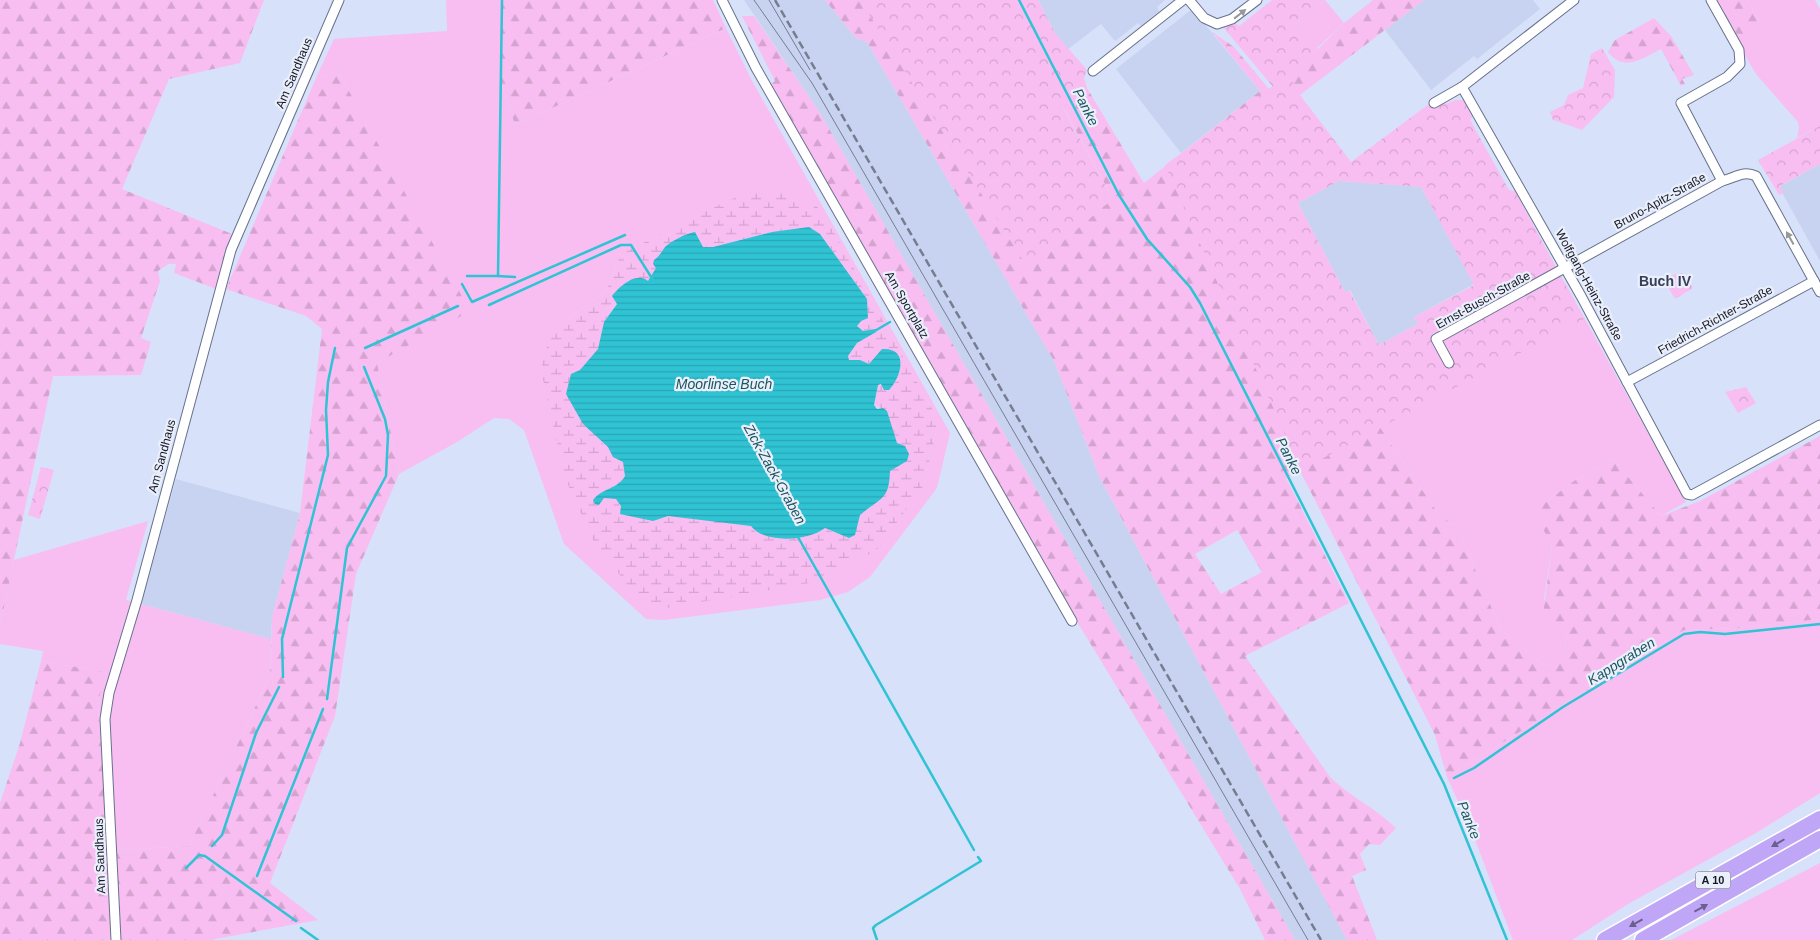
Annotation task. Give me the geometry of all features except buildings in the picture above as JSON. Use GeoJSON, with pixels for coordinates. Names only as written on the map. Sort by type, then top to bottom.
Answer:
{"type":"FeatureCollection","features":[{"type":"Feature","properties":{"kind":"highway","name":"A 10"},"geometry":{"type":"LineString","coordinates":[[1605,940],[1820,818]]}},
{"type":"Feature","properties":{"kind":"highway","name":"A 10"},"geometry":{"type":"LineString","coordinates":[[1643,940],[1820,839]]}},
{"type":"Feature","properties":{"kind":"street","name":"Am Sandhaus"},"geometry":{"type":"LineString","coordinates":[[116,940],[105,719],[109,693],[137,600],[231,250],[339,0]]}},
{"type":"Feature","properties":{"kind":"street","name":"Am Sportplatz"},"geometry":{"type":"LineString","coordinates":[[722,0],[756,68],[1072,621]]}},
{"type":"Feature","properties":{"kind":"street"},"geometry":{"type":"LineString","coordinates":[[1093,71],[1183,0]]}},
{"type":"Feature","properties":{"kind":"street"},"geometry":{"type":"LineString","coordinates":[[1189,0],[1204,18],[1217,24],[1232,20],[1257,0]]}},
{"type":"Feature","properties":{"kind":"street"},"geometry":{"type":"LineString","coordinates":[[1434,103],[1462,88],[1574,0]]}},
{"type":"Feature","properties":{"kind":"street","name":"Bruno-Apitz-Straße"},"geometry":{"type":"LineString","coordinates":[[1566,269],[1722,182],[1681,103],[1727,77],[1740,64],[1739,50],[1711,0]]}},
{"type":"Feature","properties":{"kind":"street","name":"Wolfgang-Heinz-Straße"},"geometry":{"type":"LineString","coordinates":[[1462,88],[1566,269],[1683,488],[1688,494],[1692,495],[1820,425]]}},
{"type":"Feature","properties":{"kind":"street"},"geometry":{"type":"LineString","coordinates":[[1722,182],[1742,173],[1748,172],[1756,176],[1820,292]]}},
{"type":"Feature","properties":{"kind":"street","name":"Ernst-Busch-Straße"},"geometry":{"type":"LineString","coordinates":[[1449,363],[1436,339],[1566,269]]}},
{"type":"Feature","properties":{"kind":"street","name":"Friedrich-Richter-Straße"},"geometry":{"type":"LineString","coordinates":[[1627,382],[1814,280]]}},
{"type":"Feature","properties":{"kind":"shaded area"},"geometry":{"type":"Polygon","coordinates":[[[744,0],[825,0],[856,38],[867,42],[1054,361],[1099,476],[1347,940],[1295,940],[820,113],[744,0]]]}},
{"type":"Feature","properties":{"kind":"shaded area"},"geometry":{"type":"Polygon","coordinates":[[[1038,0],[1165,0],[1157,7],[1159,11],[1141,26],[1138,23],[1115,41],[1101,24],[1068,49],[1055,33],[1038,0]]]}},
{"type":"Feature","properties":{"kind":"shaded area"},"geometry":{"type":"Polygon","coordinates":[[[1424,0],[1533,0],[1540,9],[1477,59],[1474,56],[1431,90],[1385,30],[1424,0]]]}},
{"type":"Feature","properties":{"kind":"shaded area"},"geometry":{"type":"Polygon","coordinates":[[[1192,9],[1260,91],[1181,153],[1116,69],[1192,9]]]}},
{"type":"Feature","properties":{"kind":"shaded area"},"geometry":{"type":"Polygon","coordinates":[[[1820,164],[1820,261],[1779,187],[1820,164]]]}},
{"type":"Feature","properties":{"kind":"shaded area"},"geometry":{"type":"Polygon","coordinates":[[[1339,181],[1421,187],[1474,284],[1414,317],[1418,324],[1379,345],[1350,290],[1345,292],[1298,203],[1339,181]]]}},
{"type":"Feature","properties":{"kind":"shaded area"},"geometry":{"type":"Polygon","coordinates":[[[176,479],[300,513],[272,617],[271,639],[141,604],[176,479]]]}},
{"type":"Feature","properties":{"kind":"green space"},"geometry":{"type":"Polygon","coordinates":[[[0,0],[264,0],[240,63],[169,79],[122,189],[232,234],[216,289],[174,273],[176,264],[168,264],[158,271],[160,281],[141,338],[151,342],[141,375],[53,376],[0,626],[0,0]]]}},
{"type":"Feature","properties":{"kind":"green space"},"geometry":{"type":"Polygon","coordinates":[[[446,0],[502,0],[499,76],[515,125],[726,28],[751,79],[950,433],[937,488],[870,577],[848,592],[820,600],[664,620],[646,619],[564,544],[524,430],[509,419],[494,418],[457,442],[399,474],[377,363],[469,311],[338,71],[316,78],[334,39],[447,31],[446,0]],[[815,205],[619,259],[610,283],[602,294],[566,320],[924,484],[936,432],[936,416],[830,225],[815,205]]]}},
{"type":"Feature","properties":{"kind":"green space"},"geometry":{"type":"Polygon","coordinates":[[[502,0],[713,0],[726,28],[515,125],[499,76],[502,0]]]}},
{"type":"Feature","properties":{"kind":"green space"},"geometry":{"type":"Polygon","coordinates":[[[825,0],[860,0],[1113,199],[1063,107],[1087,88],[1144,183],[1260,91],[1212,32],[1234,47],[1269,89],[1373,0],[1424,0],[1300,95],[1300,99],[1255,119],[1375,420],[1439,515],[1457,527],[1501,630],[1547,667],[1564,658],[1567,629],[1542,623],[1552,546],[1531,506],[1542,505],[1574,481],[1613,459],[1661,516],[1700,501],[1820,436],[1820,619],[1737,628],[1684,630],[1447,777],[1435,735],[1300,471],[1286,478],[1349,603],[1245,656],[1330,777],[1396,828],[1380,845],[1369,844],[1360,854],[1366,870],[1352,876],[1377,940],[1347,940],[1099,476],[1054,361],[867,42],[856,38],[825,0]],[[1237,530],[1195,554],[1221,594],[1262,572],[1237,530]]]}},
{"type":"Feature","properties":{"kind":"green space"},"geometry":{"type":"Polygon","coordinates":[[[860,0],[1038,0],[1055,33],[1087,70],[1084,78],[1087,88],[1063,108],[1113,199],[1029,270],[860,0]]]}},
{"type":"Feature","properties":{"kind":"green space"},"geometry":{"type":"Polygon","coordinates":[[[1272,0],[1325,0],[1296,23],[1318,49],[1273,87],[1223,27],[1233,22],[1239,26],[1272,0]]]}},
{"type":"Feature","properties":{"kind":"green space"},"geometry":{"type":"Polygon","coordinates":[[[1325,0],[1344,23],[1316,49],[1296,23],[1325,0]]]}},
{"type":"Feature","properties":{"kind":"green space"},"geometry":{"type":"Polygon","coordinates":[[[1715,0],[1747,0],[1760,21],[1741,47],[1715,0]]]}},
{"type":"Feature","properties":{"kind":"green space"},"geometry":{"type":"Polygon","coordinates":[[[1747,0],[1815,0],[1820,9],[1820,144],[1812,130],[1797,138],[1798,122],[1756,74],[1740,47],[1760,21],[1747,0]]]}},
{"type":"Feature","properties":{"kind":"green space"},"geometry":{"type":"Polygon","coordinates":[[[742,16],[754,16],[820,113],[1295,940],[1265,940],[1240,889],[1068,607],[770,85],[775,81],[742,16]]]}},
{"type":"Feature","properties":{"kind":"green space"},"geometry":{"type":"Polygon","coordinates":[[[1654,18],[1671,36],[1694,75],[1682,79],[1685,84],[1681,86],[1661,49],[1634,62],[1627,63],[1620,62],[1608,52],[1615,40],[1654,18]]]}},
{"type":"Feature","properties":{"kind":"green space"},"geometry":{"type":"Polygon","coordinates":[[[1602,48],[1615,70],[1614,97],[1582,130],[1553,120],[1550,112],[1564,105],[1568,95],[1583,88],[1591,54],[1602,48]]]}},
{"type":"Feature","properties":{"kind":"green space"},"geometry":{"type":"Polygon","coordinates":[[[338,71],[470,311],[377,363],[399,474],[356,574],[335,716],[270,883],[318,920],[210,940],[0,940],[0,803],[20,743],[41,661],[106,672],[97,705],[111,812],[119,850],[189,846],[270,676],[272,617],[300,513],[322,329],[306,316],[226,289],[316,78],[338,71]]]}},
{"type":"Feature","properties":{"kind":"green space"},"geometry":{"type":"Polygon","coordinates":[[[1289,75],[1300,95],[1351,162],[1437,98],[1446,104],[1455,100],[1464,100],[1473,116],[1470,120],[1509,190],[1515,191],[1584,319],[1301,470],[1165,165],[1289,75]],[[1339,181],[1298,203],[1345,292],[1349,290],[1379,345],[1418,324],[1414,317],[1474,285],[1421,187],[1339,181]]]}},
{"type":"Feature","properties":{"kind":"green space"},"geometry":{"type":"Polygon","coordinates":[[[1820,126],[1820,164],[1780,186],[1783,193],[1779,195],[1758,160],[1820,126]]]}},
{"type":"Feature","properties":{"kind":"green space"},"geometry":{"type":"Polygon","coordinates":[[[751,192],[778,192],[816,205],[830,225],[936,416],[936,432],[924,485],[876,551],[809,583],[661,609],[635,595],[593,540],[565,478],[541,370],[548,342],[566,320],[602,294],[610,283],[619,259],[627,251],[727,201],[751,192]],[[772,232],[713,247],[703,247],[699,244],[698,236],[665,248],[651,279],[648,281],[629,280],[612,296],[617,303],[604,322],[598,349],[580,370],[571,374],[566,394],[601,441],[623,462],[626,476],[621,483],[598,494],[604,498],[616,499],[625,516],[633,515],[653,521],[668,516],[751,526],[755,532],[825,528],[838,535],[855,534],[860,515],[886,493],[890,471],[898,466],[897,443],[886,411],[874,405],[878,385],[894,384],[901,364],[877,356],[869,364],[860,360],[849,360],[848,356],[857,343],[876,329],[863,331],[857,326],[867,299],[820,234],[772,232]]]}},
{"type":"Feature","properties":{"kind":"green space"},"geometry":{"type":"Polygon","coordinates":[[[1683,273],[1693,288],[1675,299],[1662,277],[1683,273]]]}},
{"type":"Feature","properties":{"kind":"green space"},"geometry":{"type":"Polygon","coordinates":[[[1564,281],[1686,502],[1661,516],[1613,459],[1574,481],[1542,505],[1552,546],[1544,599],[1567,629],[1564,659],[1547,667],[1501,630],[1457,527],[1439,515],[1375,420],[1564,281]]]}},
{"type":"Feature","properties":{"kind":"green space"},"geometry":{"type":"Polygon","coordinates":[[[1746,387],[1756,403],[1738,413],[1725,392],[1746,387]]]}},
{"type":"Feature","properties":{"kind":"green space"},"geometry":{"type":"Polygon","coordinates":[[[41,467],[54,470],[40,519],[28,515],[41,467]]]}},
{"type":"Feature","properties":{"kind":"green space"},"geometry":{"type":"Polygon","coordinates":[[[148,521],[126,600],[271,639],[270,676],[189,846],[119,850],[111,812],[97,705],[105,672],[41,661],[43,651],[0,644],[0,626],[14,560],[148,521]]]}},
{"type":"Feature","properties":{"kind":"green space"},"geometry":{"type":"Polygon","coordinates":[[[1820,619],[1820,793],[1756,833],[1628,904],[1572,940],[1513,940],[1474,837],[1447,777],[1684,630],[1737,628],[1820,619]]]}},
{"type":"Feature","properties":{"kind":"green space"},"geometry":{"type":"Polygon","coordinates":[[[1820,863],[1820,940],[1671,940],[1820,863]]]}},
{"type":"Feature","properties":{"kind":"water","name":"Moorlinse Buch"},"geometry":{"type":"Polygon","coordinates":[[[809,227],[820,234],[867,299],[868,318],[861,321],[857,326],[863,331],[876,329],[876,332],[857,343],[848,356],[849,360],[860,360],[869,364],[882,349],[891,350],[900,357],[900,370],[894,384],[889,390],[884,390],[881,384],[878,385],[874,405],[877,409],[883,408],[887,411],[897,443],[905,446],[909,454],[907,461],[890,471],[888,488],[882,498],[860,515],[855,535],[849,538],[825,528],[809,536],[787,539],[776,538],[757,532],[751,526],[668,516],[653,521],[620,514],[621,506],[616,499],[604,498],[599,505],[595,504],[593,500],[597,496],[618,484],[625,476],[623,462],[613,457],[608,447],[583,424],[566,394],[571,374],[580,370],[598,349],[604,322],[617,304],[612,296],[628,281],[643,278],[648,281],[656,268],[653,264],[654,260],[665,247],[688,234],[695,232],[703,247],[713,247],[772,232],[809,227]]]}},
{"type":"Feature","properties":{"kind":"waterway"},"geometry":{"type":"LineString","coordinates":[[467,276],[498,276],[502,0]]}},
{"type":"Feature","properties":{"kind":"waterway","name":"Panke"},"geometry":{"type":"LineString","coordinates":[[1019,0],[1119,195],[1147,239],[1190,287],[1200,303],[1444,784],[1507,940]]}},
{"type":"Feature","properties":{"kind":"waterway"},"geometry":{"type":"LineString","coordinates":[[462,284],[472,302],[625,235]]}},
{"type":"Feature","properties":{"kind":"waterway","name":"Zick-Zack-Graben"},"geometry":{"type":"LineString","coordinates":[[489,305],[621,245],[631,245],[653,280]]}},
{"type":"Feature","properties":{"kind":"waterway"},"geometry":{"type":"LineString","coordinates":[[498,276],[515,277]]}},
{"type":"Feature","properties":{"kind":"waterway"},"geometry":{"type":"LineString","coordinates":[[365,348],[458,306]]}},
{"type":"Feature","properties":{"kind":"waterway"},"geometry":{"type":"LineString","coordinates":[[873,332],[890,322]]}},
{"type":"Feature","properties":{"kind":"waterway"},"geometry":{"type":"LineString","coordinates":[[283,677],[282,639],[328,455],[326,410],[328,382],[335,348]]}},
{"type":"Feature","properties":{"kind":"waterway"},"geometry":{"type":"LineString","coordinates":[[327,699],[347,548],[386,476],[388,435],[385,419],[364,367]]}},
{"type":"Feature","properties":{"kind":"waterway","name":"Zick-Zack-Graben"},"geometry":{"type":"LineString","coordinates":[[798,537],[974,850]]}},
{"type":"Feature","properties":{"kind":"waterway","name":"Kappgraben"},"geometry":{"type":"LineString","coordinates":[[1454,778],[1474,768],[1563,707],[1684,634],[1700,632],[1725,634],[1820,624]]}},
{"type":"Feature","properties":{"kind":"waterway"},"geometry":{"type":"LineString","coordinates":[[212,846],[222,835],[256,733],[279,687]]}},
{"type":"Feature","properties":{"kind":"waterway"},"geometry":{"type":"LineString","coordinates":[[257,876],[323,709]]}},
{"type":"Feature","properties":{"kind":"waterway"},"geometry":{"type":"LineString","coordinates":[[186,868],[199,855],[205,856],[296,921]]}},
{"type":"Feature","properties":{"kind":"waterway","name":"Zick-Zack-Graben"},"geometry":{"type":"LineString","coordinates":[[877,940],[873,928],[876,925],[981,861],[978,857]]}},
{"type":"Feature","properties":{"kind":"waterway"},"geometry":{"type":"LineString","coordinates":[[301,928],[318,940]]}},
{"type":"Feature","properties":{"kind":"tram line"},"geometry":{"type":"LineString","coordinates":[[754,0],[812,83],[1308,940]]}},
{"type":"Feature","properties":{"kind":"tram line"},"geometry":{"type":"LineString","coordinates":[[769,0],[810,70]]}},
{"type":"Feature","properties":{"kind":"railway"},"geometry":{"type":"LineString","coordinates":[[775,0],[1321,940]]}},
{"type":"Feature","properties":{"kind":"district","name":"Buch IV"},"geometry":{"type":"Point","coordinates":[1665,281]}}]}
